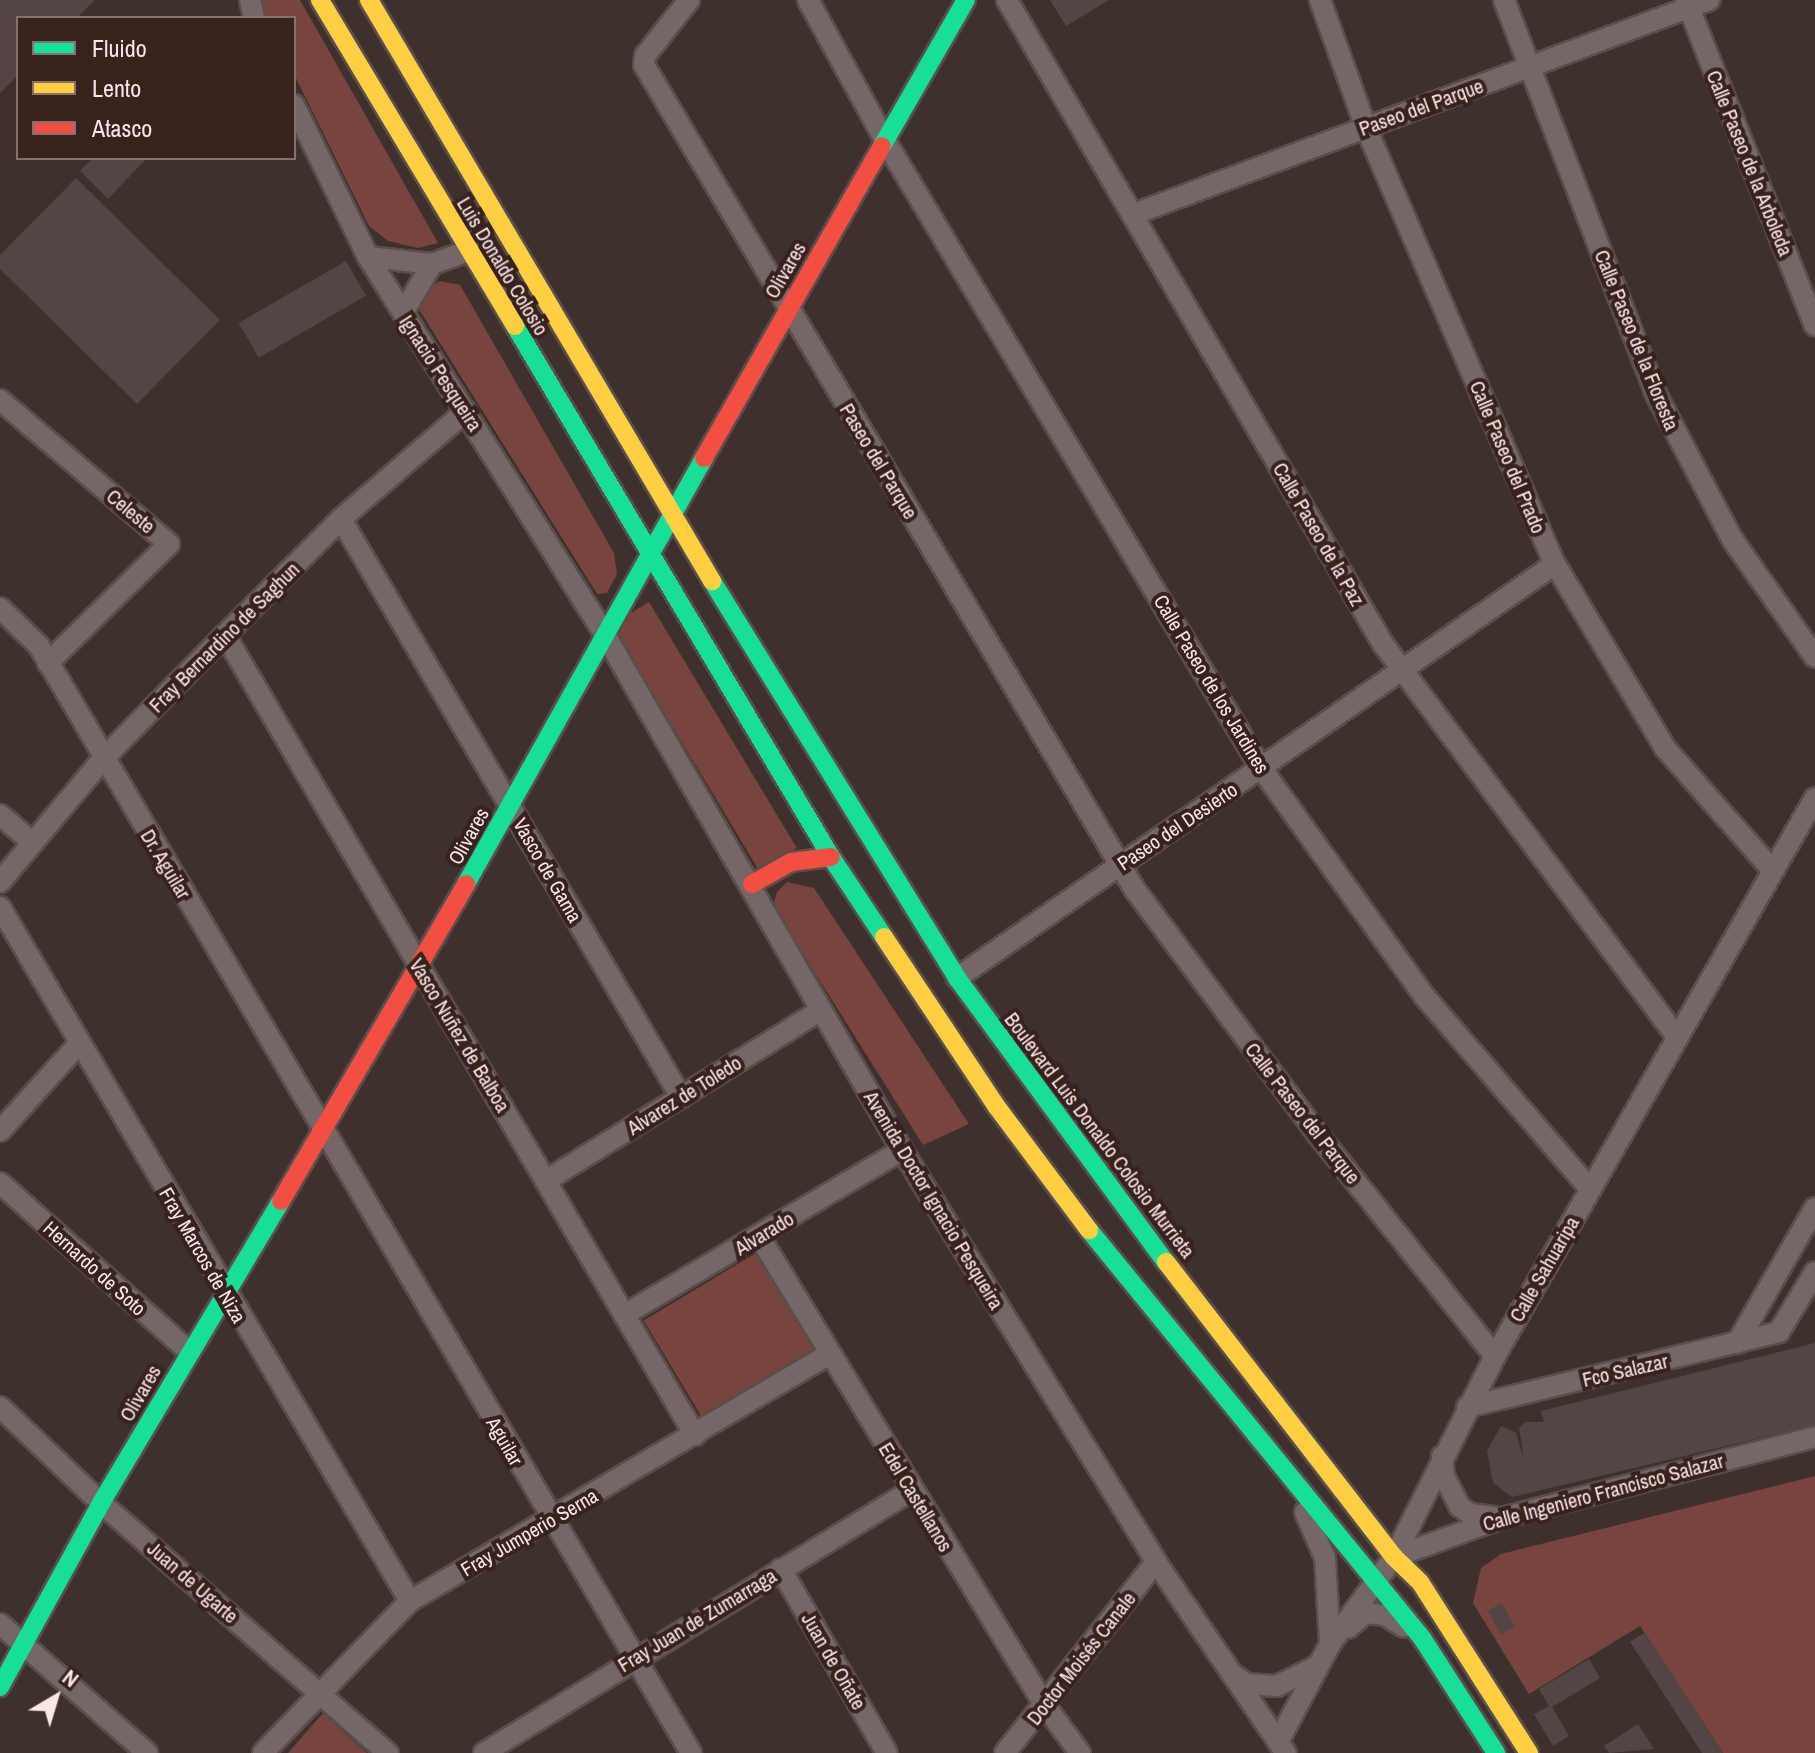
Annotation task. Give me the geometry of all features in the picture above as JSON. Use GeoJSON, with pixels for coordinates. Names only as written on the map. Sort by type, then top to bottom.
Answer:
{"type":"FeatureCollection","features":[{"type":"Feature","properties":{"kind":"main road","name":"Luis Donaldo Colosio"},"geometry":{"type":"LineString","coordinates":[[320,0],[650,555]]}},
{"type":"Feature","properties":{"kind":"main road","name":"Luis Donaldo Colosio"},"geometry":{"type":"LineString","coordinates":[[369,0],[672,516]]}},
{"type":"Feature","properties":{"kind":"main road","name":"Olivares"},"geometry":{"type":"LineString","coordinates":[[0,1687],[101,1503],[420,968],[604,633],[966,0]]}},
{"type":"Feature","properties":{"kind":"main road"},"geometry":{"type":"LineString","coordinates":[[599,468],[621,470],[638,461]]}},
{"type":"Feature","properties":{"kind":"main road","name":"Boulevard Luis Donaldo Colosio Murrieta"},"geometry":{"type":"LineString","coordinates":[[672,516],[957,978],[1050,1110],[1394,1557],[1429,1594],[1529,1753]]}},
{"type":"Feature","properties":{"kind":"main road"},"geometry":{"type":"LineString","coordinates":[[650,555],[831,857],[1037,1164],[1270,1455],[1422,1638],[1496,1753]]}},
{"type":"Feature","properties":{"kind":"main road"},"geometry":{"type":"LineString","coordinates":[[752,884],[791,862],[831,857]]}},
{"type":"Feature","properties":{"kind":"street","name":"Paseo del Parque"},"geometry":{"type":"LineString","coordinates":[[689,0],[645,56],[644,65],[1120,865]]}},
{"type":"Feature","properties":{"kind":"street","name":"Calle Paseo de los Jardines"},"geometry":{"type":"LineString","coordinates":[[808,0],[886,142],[1261,768],[1424,996],[1590,1189]]}},
{"type":"Feature","properties":{"kind":"street","name":"Calle Paseo de la Paz"},"geometry":{"type":"LineString","coordinates":[[1007,0],[1403,673],[1677,1037]]}},
{"type":"Feature","properties":{"kind":"street","name":"Calle Paseo del Prado"},"geometry":{"type":"LineString","coordinates":[[1320,0],[1366,128],[1555,564],[1665,748],[1772,870]]}},
{"type":"Feature","properties":{"kind":"street","name":"Calle Paseo de la Floresta"},"geometry":{"type":"LineString","coordinates":[[1504,0],[1656,394],[1732,539],[1815,657]]}},
{"type":"Feature","properties":{"kind":"street","name":"Paseo del Parque"},"geometry":{"type":"LineString","coordinates":[[1134,214],[1530,67],[1688,4],[1709,0]]}},
{"type":"Feature","properties":{"kind":"street","name":"Calle Paseo de la Arboleda"},"geometry":{"type":"LineString","coordinates":[[1688,4],[1815,325]]}},
{"type":"Feature","properties":{"kind":"street","name":"Ignacio Pesqueira"},"geometry":{"type":"LineString","coordinates":[[296,109],[368,257],[604,633]]}},
{"type":"Feature","properties":{"kind":"street"},"geometry":{"type":"LineString","coordinates":[[368,257],[432,264],[468,251]]}},
{"type":"Feature","properties":{"kind":"street"},"geometry":{"type":"LineString","coordinates":[[403,313],[432,264]]}},
{"type":"Feature","properties":{"kind":"street","name":"Celeste"},"geometry":{"type":"LineString","coordinates":[[0,400],[169,544],[48,663]]}},
{"type":"Feature","properties":{"kind":"street","name":"Fray Bernardino de Saghun"},"geometry":{"type":"LineString","coordinates":[[0,882],[103,759],[225,635],[341,519],[466,411]]}},
{"type":"Feature","properties":{"kind":"street","name":"Vasco de Gama"},"geometry":{"type":"LineString","coordinates":[[341,519],[681,1097]]}},
{"type":"Feature","properties":{"kind":"street","name":"Paseo del Desierto"},"geometry":{"type":"LineString","coordinates":[[957,978],[1403,673],[1555,564]]}},
{"type":"Feature","properties":{"kind":"street","name":"Dr. Aguilar"},"geometry":{"type":"LineString","coordinates":[[0,608],[33,637],[103,759],[325,1126]]}},
{"type":"Feature","properties":{"kind":"street","name":"Avenida Doctor Ignacio Pesqueira"},"geometry":{"type":"LineString","coordinates":[[604,633],[752,884],[902,1150],[1156,1562],[1282,1748]]}},
{"type":"Feature","properties":{"kind":"street","name":"Vasco Nuñez de Balboa"},"geometry":{"type":"LineString","coordinates":[[225,635],[695,1435]]}},
{"type":"Feature","properties":{"kind":"street","name":"Calle Sahuaripa"},"geometry":{"type":"LineString","coordinates":[[1282,1748],[1317,1666],[1394,1557],[1442,1456],[1495,1356],[1815,798]]}},
{"type":"Feature","properties":{"kind":"street"},"geometry":{"type":"LineString","coordinates":[[0,815],[32,842]]}},
{"type":"Feature","properties":{"kind":"street","name":"Calle Paseo del Parque"},"geometry":{"type":"LineString","coordinates":[[1120,865],[1312,1127],[1495,1356]]}},
{"type":"Feature","properties":{"kind":"street","name":"Fray Marcos de Niza"},"geometry":{"type":"LineString","coordinates":[[0,907],[225,1294],[410,1601]]}},
{"type":"Feature","properties":{"kind":"street","name":"Alvarez de Toledo"},"geometry":{"type":"LineString","coordinates":[[547,1180],[821,1010]]}},
{"type":"Feature","properties":{"kind":"street"},"geometry":{"type":"LineString","coordinates":[[0,1131],[79,1044]]}},
{"type":"Feature","properties":{"kind":"street","name":"Aguilar"},"geometry":{"type":"LineString","coordinates":[[325,1126],[550,1520],[691,1753]]}},
{"type":"Feature","properties":{"kind":"street","name":"Alvarado"},"geometry":{"type":"LineString","coordinates":[[624,1315],[902,1150]]}},
{"type":"Feature","properties":{"kind":"street","name":"Hernardo de Soto"},"geometry":{"type":"LineString","coordinates":[[0,1183],[190,1352]]}},
{"type":"Feature","properties":{"kind":"street"},"geometry":{"type":"LineString","coordinates":[[1737,1343],[1815,1208]]}},
{"type":"Feature","properties":{"kind":"street","name":"Edel Castellanos"},"geometry":{"type":"LineString","coordinates":[[759,1236],[1044,1704],[1080,1753]]}},
{"type":"Feature","properties":{"kind":"street","name":"Fco Salazar"},"geometry":{"type":"LineString","coordinates":[[1467,1407],[1737,1343],[1782,1329],[1815,1272]]}},
{"type":"Feature","properties":{"kind":"street","name":"Fray Jumperio Serna"},"geometry":{"type":"LineString","coordinates":[[263,1753],[410,1601],[830,1354]]}},
{"type":"Feature","properties":{"kind":"street","name":"Juan de Ugarte"},"geometry":{"type":"LineString","coordinates":[[0,1407],[101,1503],[388,1753]]}},
{"type":"Feature","properties":{"kind":"street","name":"Calle Ingeniero Francisco Salazar"},"geometry":{"type":"LineString","coordinates":[[1394,1557],[1502,1518],[1815,1437]]}},
{"type":"Feature","properties":{"kind":"street"},"geometry":{"type":"LineString","coordinates":[[1270,1455],[1311,1524],[1325,1558],[1330,1644]]}},
{"type":"Feature","properties":{"kind":"street"},"geometry":{"type":"LineString","coordinates":[[1442,1456],[1444,1476],[1459,1506],[1470,1514],[1502,1518]]}},
{"type":"Feature","properties":{"kind":"street","name":"Fray Juan de Zumarraga"},"geometry":{"type":"LineString","coordinates":[[493,1750],[635,1658],[912,1490]]}},
{"type":"Feature","properties":{"kind":"street","name":"Doctor Moisés Canale"},"geometry":{"type":"LineString","coordinates":[[1005,1753],[1156,1562]]}},
{"type":"Feature","properties":{"kind":"street","name":"Juan de Oñate"},"geometry":{"type":"LineString","coordinates":[[781,1569],[887,1753]]}},
{"type":"Feature","properties":{"kind":"street"},"geometry":{"type":"LineString","coordinates":[[1330,1644],[1365,1613],[1385,1615],[1422,1638]]}},
{"type":"Feature","properties":{"kind":"street"},"geometry":{"type":"LineString","coordinates":[[0,1624],[147,1753]]}},
{"type":"Feature","properties":{"kind":"street"},"geometry":{"type":"LineString","coordinates":[[1235,1676],[1247,1684],[1277,1686],[1317,1666]]}},
{"type":"Feature","properties":{"kind":"shaded area"},"geometry":{"type":"Polygon","coordinates":[[[262,0],[300,0],[438,243],[418,248],[388,241],[369,226],[296,78],[296,16],[266,16],[262,0]]]}},
{"type":"Feature","properties":{"kind":"shaded area"},"geometry":{"type":"Polygon","coordinates":[[[440,281],[460,285],[614,553],[617,574],[607,593],[597,594],[420,311],[424,291],[440,281]]]}},
{"type":"Feature","properties":{"kind":"shaded area"},"geometry":{"type":"Polygon","coordinates":[[[649,602],[797,848],[759,871],[611,625],[649,602]]]}},
{"type":"Feature","properties":{"kind":"shaded area"},"geometry":{"type":"Polygon","coordinates":[[[787,882],[814,888],[969,1124],[923,1145],[773,906],[777,892],[787,882]]]}},
{"type":"Feature","properties":{"kind":"shaded area"},"geometry":{"type":"Polygon","coordinates":[[[756,1253],[816,1352],[703,1420],[644,1320],[756,1253]]]}},
{"type":"Feature","properties":{"kind":"shaded area"},"geometry":{"type":"Polygon","coordinates":[[[1815,1476],[1815,1753],[1723,1753],[1640,1626],[1529,1694],[1473,1603],[1481,1568],[1501,1554],[1815,1476]]]}},
{"type":"Feature","properties":{"kind":"shaded area"},"geometry":{"type":"Polygon","coordinates":[[[323,1713],[367,1753],[288,1753],[323,1713]]]}},
{"type":"Feature","properties":{"kind":"building"},"geometry":{"type":"Polygon","coordinates":[[[0,0],[95,0],[79,16],[16,16],[16,77],[0,93],[0,0]]]}},
{"type":"Feature","properties":{"kind":"building"},"geometry":{"type":"Polygon","coordinates":[[[1050,0],[1109,0],[1066,26],[1050,0]]]}},
{"type":"Feature","properties":{"kind":"building"},"geometry":{"type":"Polygon","coordinates":[[[91,160],[145,160],[108,199],[80,171],[91,160]]]}},
{"type":"Feature","properties":{"kind":"building"},"geometry":{"type":"Polygon","coordinates":[[[76,178],[220,320],[137,404],[0,269],[0,255],[76,178]]]}},
{"type":"Feature","properties":{"kind":"building"},"geometry":{"type":"Polygon","coordinates":[[[346,261],[366,296],[259,358],[239,323],[346,261]]]}},
{"type":"Feature","properties":{"kind":"building"},"geometry":{"type":"Polygon","coordinates":[[[1815,1343],[1815,1425],[1512,1497],[1493,1483],[1487,1451],[1501,1426],[1516,1433],[1524,1459],[1519,1428],[1525,1422],[1544,1422],[1541,1411],[1815,1343]]]}},
{"type":"Feature","properties":{"kind":"building"},"geometry":{"type":"Polygon","coordinates":[[[1502,1603],[1515,1627],[1501,1634],[1488,1611],[1502,1603]]]}},
{"type":"Feature","properties":{"kind":"building"},"geometry":{"type":"Polygon","coordinates":[[[1644,1633],[1723,1753],[1702,1753],[1630,1642],[1644,1633]]]}},
{"type":"Feature","properties":{"kind":"building"},"geometry":{"type":"Polygon","coordinates":[[[1589,1659],[1600,1678],[1552,1707],[1569,1736],[1553,1746],[1534,1714],[1549,1706],[1539,1689],[1589,1659]]]}},
{"type":"Feature","properties":{"kind":"building"},"geometry":{"type":"Polygon","coordinates":[[[1638,1724],[1654,1749],[1609,1753],[1604,1746],[1638,1724]]]}},
{"type":"Feature","properties":{"kind":"traffic: fast"},"geometry":{"type":"LineString","coordinates":[[882,146],[966,0]]}},
{"type":"Feature","properties":{"kind":"traffic: fast"},"geometry":{"type":"LineString","coordinates":[[515,326],[831,857],[884,937]]}},
{"type":"Feature","properties":{"kind":"traffic: fast"},"geometry":{"type":"LineString","coordinates":[[466,884],[704,458]]}},
{"type":"Feature","properties":{"kind":"traffic: fast"},"geometry":{"type":"LineString","coordinates":[[712,581],[957,978],[1166,1262]]}},
{"type":"Feature","properties":{"kind":"traffic: fast"},"geometry":{"type":"LineString","coordinates":[[0,1687],[101,1503],[281,1201]]}},
{"type":"Feature","properties":{"kind":"traffic: fast"},"geometry":{"type":"LineString","coordinates":[[1089,1230],[1422,1638],[1496,1753]]}},
{"type":"Feature","properties":{"kind":"traffic: slow"},"geometry":{"type":"LineString","coordinates":[[320,0],[515,326]]}},
{"type":"Feature","properties":{"kind":"traffic: slow"},"geometry":{"type":"LineString","coordinates":[[369,0],[712,581]]}},
{"type":"Feature","properties":{"kind":"traffic: slow"},"geometry":{"type":"LineString","coordinates":[[884,937],[997,1107],[1089,1230]]}},
{"type":"Feature","properties":{"kind":"traffic: slow"},"geometry":{"type":"LineString","coordinates":[[1166,1262],[1394,1557],[1420,1582],[1529,1753]]}},
{"type":"Feature","properties":{"kind":"traffic: jam"},"geometry":{"type":"LineString","coordinates":[[704,458],[882,146]]}},
{"type":"Feature","properties":{"kind":"traffic: jam"},"geometry":{"type":"LineString","coordinates":[[752,884],[791,862],[831,857]]}},
{"type":"Feature","properties":{"kind":"traffic: jam"},"geometry":{"type":"LineString","coordinates":[[281,1201],[466,884]]}}]}
